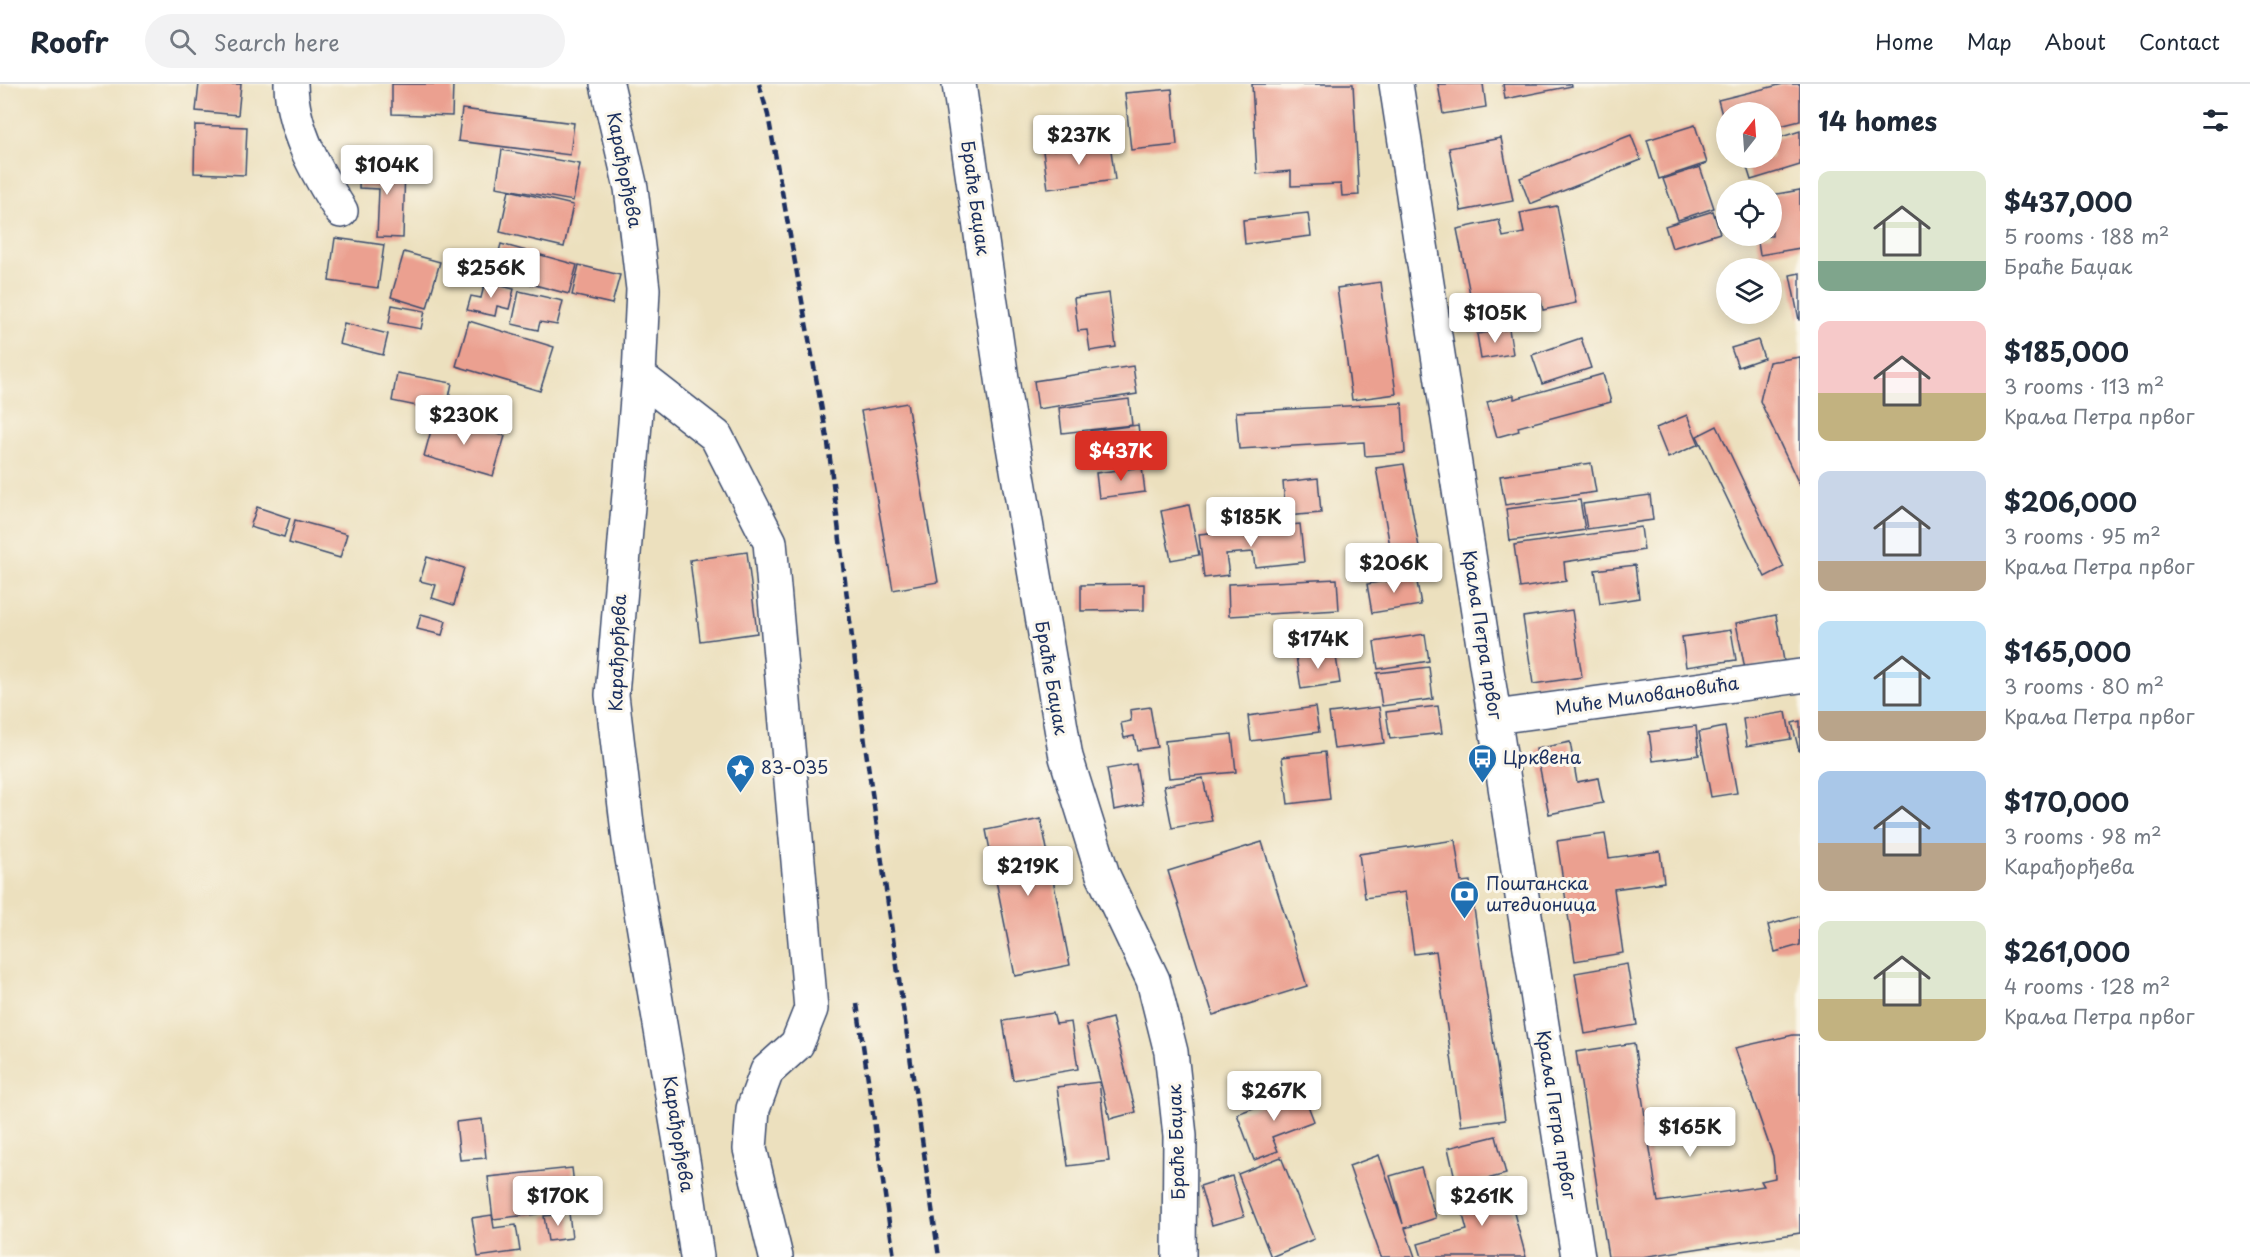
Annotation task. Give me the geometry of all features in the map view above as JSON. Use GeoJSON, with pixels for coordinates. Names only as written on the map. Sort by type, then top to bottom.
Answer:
{"type":"FeatureCollection","features":[{"type":"Feature","properties":{"kind":"street"},"geometry":{"type":"LineString","coordinates":[[291,84],[291,107],[312,160],[341,211]]}},
{"type":"Feature","properties":{"kind":"street","name":"Карађорђева"},"geometry":{"type":"LineString","coordinates":[[607,84],[631,188],[643,289],[639,376],[612,695],[629,841],[684,1166],[697,1257]]}},
{"type":"Feature","properties":{"kind":"street","name":"Браће Баџак"},"geometry":{"type":"LineString","coordinates":[[958,84],[1005,399],[1064,747],[1074,789],[1103,876],[1153,981],[1171,1052],[1180,1136],[1179,1257]]}},
{"type":"Feature","properties":{"kind":"street","name":"Краља Петра првог"},"geometry":{"type":"LineString","coordinates":[[1395,84],[1578,1257]]}},
{"type":"Feature","properties":{"kind":"street"},"geometry":{"type":"LineString","coordinates":[[639,376],[716,436],[770,542],[811,1009],[797,1044],[767,1071],[753,1109],[750,1149],[776,1257]]}},
{"type":"Feature","properties":{"kind":"street","name":"Миће Миловановића"},"geometry":{"type":"LineString","coordinates":[[1495,717],[1800,676]]}},
{"type":"Feature","properties":{"kind":"building"},"geometry":{"type":"Polygon","coordinates":[[[199,84],[241,84],[238,115],[196,111],[199,84]]]}},
{"type":"Feature","properties":{"kind":"building"},"geometry":{"type":"Polygon","coordinates":[[[392,84],[453,84],[452,116],[392,114],[392,84]]]}},
{"type":"Feature","properties":{"kind":"building"},"geometry":{"type":"Polygon","coordinates":[[[1252,84],[1353,84],[1359,195],[1342,196],[1341,184],[1291,186],[1291,171],[1257,174],[1252,84]]]}},
{"type":"Feature","properties":{"kind":"building"},"geometry":{"type":"Polygon","coordinates":[[[1438,84],[1483,84],[1486,107],[1443,114],[1438,84]]]}},
{"type":"Feature","properties":{"kind":"building"},"geometry":{"type":"Polygon","coordinates":[[[1503,84],[1571,84],[1572,86],[1505,99],[1503,84]]]}},
{"type":"Feature","properties":{"kind":"building"},"geometry":{"type":"Polygon","coordinates":[[[1783,84],[1800,84],[1800,121],[1782,126],[1782,102],[1719,102],[1718,100],[1783,84]]]}},
{"type":"Feature","properties":{"kind":"building"},"geometry":{"type":"Polygon","coordinates":[[[1172,89],[1177,145],[1131,150],[1125,93],[1172,89]]]}},
{"type":"Feature","properties":{"kind":"building"},"geometry":{"type":"Polygon","coordinates":[[[462,109],[574,123],[570,155],[458,141],[462,109]]]}},
{"type":"Feature","properties":{"kind":"building"},"geometry":{"type":"Polygon","coordinates":[[[195,125],[247,127],[245,175],[194,173],[195,125]]]}},
{"type":"Feature","properties":{"kind":"building"},"geometry":{"type":"Polygon","coordinates":[[[1695,125],[1707,163],[1659,179],[1647,140],[1695,125]]]}},
{"type":"Feature","properties":{"kind":"building"},"geometry":{"type":"Polygon","coordinates":[[[1800,131],[1800,165],[1751,180],[1747,168],[1782,168],[1782,137],[1800,131]]]}},
{"type":"Feature","properties":{"kind":"building"},"geometry":{"type":"Polygon","coordinates":[[[1631,135],[1641,160],[1530,204],[1520,178],[1631,135]]]}},
{"type":"Feature","properties":{"kind":"building"},"geometry":{"type":"Polygon","coordinates":[[[1501,138],[1513,201],[1461,211],[1449,148],[1501,138]]]}},
{"type":"Feature","properties":{"kind":"building"},"geometry":{"type":"Polygon","coordinates":[[[1110,143],[1115,180],[1048,189],[1043,151],[1110,143]]]}},
{"type":"Feature","properties":{"kind":"building"},"geometry":{"type":"Polygon","coordinates":[[[502,150],[580,164],[573,201],[496,187],[502,150]]]}},
{"type":"Feature","properties":{"kind":"building"},"geometry":{"type":"Polygon","coordinates":[[[360,162],[405,165],[403,238],[377,237],[379,189],[359,188],[360,162]]]}},
{"type":"Feature","properties":{"kind":"building"},"geometry":{"type":"Polygon","coordinates":[[[1700,167],[1714,208],[1678,220],[1663,179],[1700,167]]]}},
{"type":"Feature","properties":{"kind":"building"},"geometry":{"type":"Polygon","coordinates":[[[509,190],[573,205],[564,247],[500,232],[509,190]]]}},
{"type":"Feature","properties":{"kind":"building"},"geometry":{"type":"Polygon","coordinates":[[[1800,190],[1800,248],[1760,255],[1759,246],[1782,246],[1782,193],[1800,190]]]}},
{"type":"Feature","properties":{"kind":"building"},"geometry":{"type":"Polygon","coordinates":[[[1557,206],[1576,303],[1543,310],[1541,301],[1513,307],[1516,321],[1477,329],[1457,229],[1499,220],[1503,237],[1524,233],[1520,213],[1557,206]]]}},
{"type":"Feature","properties":{"kind":"building"},"geometry":{"type":"Polygon","coordinates":[[[1713,211],[1716,234],[1672,248],[1665,226],[1713,211]]]}},
{"type":"Feature","properties":{"kind":"building"},"geometry":{"type":"Polygon","coordinates":[[[1308,213],[1311,236],[1245,244],[1243,220],[1308,213]]]}},
{"type":"Feature","properties":{"kind":"building"},"geometry":{"type":"Polygon","coordinates":[[[335,238],[384,245],[378,288],[329,281],[335,238]]]}},
{"type":"Feature","properties":{"kind":"building"},"geometry":{"type":"Polygon","coordinates":[[[501,244],[577,265],[569,294],[493,274],[501,244]]]}},
{"type":"Feature","properties":{"kind":"building"},"geometry":{"type":"Polygon","coordinates":[[[404,252],[440,262],[427,308],[391,297],[404,252]]]}},
{"type":"Feature","properties":{"kind":"building"},"geometry":{"type":"Polygon","coordinates":[[[579,265],[620,275],[612,304],[572,295],[579,265]]]}},
{"type":"Feature","properties":{"kind":"building"},"geometry":{"type":"Polygon","coordinates":[[[1800,273],[1800,320],[1799,320],[1790,275],[1800,273]]]}},
{"type":"Feature","properties":{"kind":"building"},"geometry":{"type":"Polygon","coordinates":[[[485,282],[514,289],[509,309],[497,306],[495,316],[467,310],[471,296],[481,298],[485,282]]]}},
{"type":"Feature","properties":{"kind":"building"},"geometry":{"type":"Polygon","coordinates":[[[1381,282],[1396,394],[1352,400],[1337,288],[1381,282]]]}},
{"type":"Feature","properties":{"kind":"building"},"geometry":{"type":"Polygon","coordinates":[[[519,291],[563,301],[557,325],[540,322],[538,330],[512,324],[519,291]]]}},
{"type":"Feature","properties":{"kind":"building"},"geometry":{"type":"Polygon","coordinates":[[[1109,293],[1116,347],[1090,351],[1087,330],[1078,331],[1074,298],[1109,293]]]}},
{"type":"Feature","properties":{"kind":"building"},"geometry":{"type":"Polygon","coordinates":[[[392,305],[425,311],[421,329],[389,323],[392,305]]]}},
{"type":"Feature","properties":{"kind":"building"},"geometry":{"type":"Polygon","coordinates":[[[469,321],[554,347],[540,391],[456,366],[469,321]]]}},
{"type":"Feature","properties":{"kind":"building"},"geometry":{"type":"Polygon","coordinates":[[[344,323],[388,334],[383,355],[339,344],[344,323]]]}},
{"type":"Feature","properties":{"kind":"building"},"geometry":{"type":"Polygon","coordinates":[[[1509,329],[1513,354],[1481,359],[1477,334],[1509,329]]]}},
{"type":"Feature","properties":{"kind":"building"},"geometry":{"type":"Polygon","coordinates":[[[1581,338],[1591,368],[1542,384],[1532,355],[1581,338]]]}},
{"type":"Feature","properties":{"kind":"building"},"geometry":{"type":"Polygon","coordinates":[[[1758,340],[1764,358],[1738,367],[1731,348],[1758,340]]]}},
{"type":"Feature","properties":{"kind":"building"},"geometry":{"type":"Polygon","coordinates":[[[1800,357],[1800,486],[1760,401],[1769,362],[1800,357]]]}},
{"type":"Feature","properties":{"kind":"building"},"geometry":{"type":"Polygon","coordinates":[[[1133,366],[1137,394],[1038,409],[1034,381],[1133,366]]]}},
{"type":"Feature","properties":{"kind":"building"},"geometry":{"type":"Polygon","coordinates":[[[397,373],[452,383],[446,412],[392,401],[397,373]]]}},
{"type":"Feature","properties":{"kind":"building"},"geometry":{"type":"Polygon","coordinates":[[[1603,374],[1611,402],[1518,427],[1519,431],[1497,437],[1487,402],[1514,395],[1514,399],[1603,374]]]}},
{"type":"Feature","properties":{"kind":"building"},"geometry":{"type":"Polygon","coordinates":[[[1129,399],[1132,425],[1062,433],[1059,408],[1129,399]]]}},
{"type":"Feature","properties":{"kind":"building"},"geometry":{"type":"Polygon","coordinates":[[[907,403],[938,582],[893,590],[861,411],[907,403]]]}},
{"type":"Feature","properties":{"kind":"building"},"geometry":{"type":"Polygon","coordinates":[[[1402,403],[1405,453],[1365,456],[1364,442],[1239,449],[1236,412],[1402,403]]]}},
{"type":"Feature","properties":{"kind":"building"},"geometry":{"type":"Polygon","coordinates":[[[1687,415],[1699,444],[1668,458],[1656,428],[1687,415]]]}},
{"type":"Feature","properties":{"kind":"building"},"geometry":{"type":"Polygon","coordinates":[[[435,416],[505,436],[493,476],[424,456],[435,416]]]}},
{"type":"Feature","properties":{"kind":"building"},"geometry":{"type":"Polygon","coordinates":[[[1138,425],[1143,463],[1095,468],[1090,431],[1138,425]]]}},
{"type":"Feature","properties":{"kind":"building"},"geometry":{"type":"Polygon","coordinates":[[[1717,426],[1784,567],[1765,577],[1697,436],[1717,426]]]}},
{"type":"Feature","properties":{"kind":"building"},"geometry":{"type":"Polygon","coordinates":[[[1591,463],[1596,492],[1505,505],[1500,476],[1591,463]]]}},
{"type":"Feature","properties":{"kind":"building"},"geometry":{"type":"Polygon","coordinates":[[[1404,464],[1422,564],[1370,573],[1366,551],[1390,546],[1376,468],[1404,464]]]}},
{"type":"Feature","properties":{"kind":"building"},"geometry":{"type":"Polygon","coordinates":[[[1142,467],[1145,492],[1099,498],[1096,473],[1142,467]]]}},
{"type":"Feature","properties":{"kind":"building"},"geometry":{"type":"Polygon","coordinates":[[[1318,478],[1321,513],[1286,516],[1283,482],[1318,478]]]}},
{"type":"Feature","properties":{"kind":"building"},"geometry":{"type":"Polygon","coordinates":[[[1650,495],[1653,520],[1587,529],[1583,504],[1650,495]]]}},
{"type":"Feature","properties":{"kind":"building"},"geometry":{"type":"Polygon","coordinates":[[[1580,500],[1585,530],[1510,541],[1506,509],[1580,500]]]}},
{"type":"Feature","properties":{"kind":"building"},"geometry":{"type":"Polygon","coordinates":[[[1189,505],[1199,555],[1171,560],[1161,511],[1189,505]]]}},
{"type":"Feature","properties":{"kind":"building"},"geometry":{"type":"Polygon","coordinates":[[[257,507],[290,518],[284,537],[250,527],[257,507]]]}},
{"type":"Feature","properties":{"kind":"building"},"geometry":{"type":"Polygon","coordinates":[[[295,520],[347,534],[340,558],[289,543],[295,520]]]}},
{"type":"Feature","properties":{"kind":"building"},"geometry":{"type":"Polygon","coordinates":[[[1300,524],[1304,562],[1255,567],[1253,552],[1226,554],[1229,575],[1204,578],[1199,534],[1300,524]]]}},
{"type":"Feature","properties":{"kind":"building"},"geometry":{"type":"Polygon","coordinates":[[[1641,527],[1644,550],[1564,562],[1566,581],[1520,588],[1514,545],[1641,527]]]}},
{"type":"Feature","properties":{"kind":"building"},"geometry":{"type":"Polygon","coordinates":[[[747,552],[757,633],[700,641],[690,560],[747,552]]]}},
{"type":"Feature","properties":{"kind":"building"},"geometry":{"type":"Polygon","coordinates":[[[427,557],[464,568],[454,605],[432,598],[436,585],[420,581],[427,557]]]}},
{"type":"Feature","properties":{"kind":"building"},"geometry":{"type":"Polygon","coordinates":[[[1635,565],[1639,598],[1600,604],[1595,570],[1635,565]]]}},
{"type":"Feature","properties":{"kind":"building"},"geometry":{"type":"Polygon","coordinates":[[[1416,576],[1421,605],[1372,613],[1367,584],[1416,576]]]}},
{"type":"Feature","properties":{"kind":"building"},"geometry":{"type":"Polygon","coordinates":[[[1337,579],[1339,610],[1229,616],[1228,584],[1337,579]]]}},
{"type":"Feature","properties":{"kind":"building"},"geometry":{"type":"Polygon","coordinates":[[[1144,584],[1144,610],[1081,611],[1081,585],[1144,584]]]}},
{"type":"Feature","properties":{"kind":"building"},"geometry":{"type":"Polygon","coordinates":[[[1572,610],[1582,677],[1533,684],[1523,617],[1572,610]]]}},
{"type":"Feature","properties":{"kind":"building"},"geometry":{"type":"Polygon","coordinates":[[[421,614],[446,621],[442,635],[417,629],[421,614]]]}},
{"type":"Feature","properties":{"kind":"building"},"geometry":{"type":"Polygon","coordinates":[[[1776,615],[1784,661],[1745,669],[1736,623],[1776,615]]]}},
{"type":"Feature","properties":{"kind":"building"},"geometry":{"type":"Polygon","coordinates":[[[1731,630],[1736,660],[1686,667],[1682,637],[1731,630]]]}},
{"type":"Feature","properties":{"kind":"building"},"geometry":{"type":"Polygon","coordinates":[[[1425,634],[1429,661],[1378,669],[1374,642],[1425,634]]]}},
{"type":"Feature","properties":{"kind":"building"},"geometry":{"type":"Polygon","coordinates":[[[1335,650],[1340,683],[1301,689],[1296,656],[1335,650]]]}},
{"type":"Feature","properties":{"kind":"building"},"geometry":{"type":"Polygon","coordinates":[[[1429,667],[1433,699],[1382,706],[1377,673],[1429,667]]]}},
{"type":"Feature","properties":{"kind":"building"},"geometry":{"type":"Polygon","coordinates":[[[1438,706],[1442,733],[1390,739],[1386,712],[1438,706]]]}},
{"type":"Feature","properties":{"kind":"building"},"geometry":{"type":"Polygon","coordinates":[[[1150,707],[1157,747],[1137,750],[1134,736],[1124,738],[1121,723],[1131,721],[1130,710],[1150,707]]]}},
{"type":"Feature","properties":{"kind":"building"},"geometry":{"type":"Polygon","coordinates":[[[1315,707],[1319,732],[1251,741],[1248,716],[1315,707]]]}},
{"type":"Feature","properties":{"kind":"building"},"geometry":{"type":"Polygon","coordinates":[[[1379,707],[1384,743],[1334,749],[1329,713],[1379,707]]]}},
{"type":"Feature","properties":{"kind":"building"},"geometry":{"type":"Polygon","coordinates":[[[1786,712],[1791,739],[1747,746],[1743,719],[1786,712]]]}},
{"type":"Feature","properties":{"kind":"building"},"geometry":{"type":"Polygon","coordinates":[[[1800,721],[1800,751],[1799,751],[1792,723],[1800,721]]]}},
{"type":"Feature","properties":{"kind":"building"},"geometry":{"type":"Polygon","coordinates":[[[1696,726],[1699,755],[1653,761],[1649,732],[1696,726]]]}},
{"type":"Feature","properties":{"kind":"building"},"geometry":{"type":"Polygon","coordinates":[[[1725,727],[1737,793],[1711,797],[1699,732],[1725,727]]]}},
{"type":"Feature","properties":{"kind":"building"},"geometry":{"type":"Polygon","coordinates":[[[1232,734],[1236,772],[1169,778],[1165,741],[1232,734]]]}},
{"type":"Feature","properties":{"kind":"building"},"geometry":{"type":"Polygon","coordinates":[[[1570,742],[1577,782],[1598,778],[1603,803],[1549,814],[1536,749],[1570,742]]]}},
{"type":"Feature","properties":{"kind":"building"},"geometry":{"type":"Polygon","coordinates":[[[1325,752],[1330,799],[1288,804],[1282,757],[1325,752]]]}},
{"type":"Feature","properties":{"kind":"building"},"geometry":{"type":"Polygon","coordinates":[[[1136,764],[1143,804],[1114,810],[1107,769],[1136,764]]]}},
{"type":"Feature","properties":{"kind":"building"},"geometry":{"type":"Polygon","coordinates":[[[1203,778],[1212,821],[1172,828],[1164,786],[1203,778]]]}},
{"type":"Feature","properties":{"kind":"building"},"geometry":{"type":"Polygon","coordinates":[[[1041,819],[1070,965],[1015,976],[986,830],[1041,819]]]}},
{"type":"Feature","properties":{"kind":"building"},"geometry":{"type":"Polygon","coordinates":[[[1605,834],[1609,858],[1660,851],[1664,882],[1614,889],[1623,953],[1575,961],[1557,841],[1605,834]]]}},
{"type":"Feature","properties":{"kind":"building"},"geometry":{"type":"Polygon","coordinates":[[[1455,840],[1461,882],[1470,881],[1505,1120],[1461,1126],[1436,951],[1414,954],[1405,892],[1365,898],[1359,854],[1455,840]]]}},
{"type":"Feature","properties":{"kind":"building"},"geometry":{"type":"Polygon","coordinates":[[[1262,842],[1307,986],[1213,1015],[1168,871],[1262,842]]]}},
{"type":"Feature","properties":{"kind":"building"},"geometry":{"type":"Polygon","coordinates":[[[1800,916],[1800,945],[1775,952],[1768,925],[1800,916]]]}},
{"type":"Feature","properties":{"kind":"building"},"geometry":{"type":"Polygon","coordinates":[[[1627,964],[1637,1025],[1585,1034],[1575,973],[1627,964]]]}},
{"type":"Feature","properties":{"kind":"building"},"geometry":{"type":"Polygon","coordinates":[[[1053,1013],[1056,1024],[1071,1022],[1078,1069],[1013,1080],[1003,1021],[1053,1013]]]}},
{"type":"Feature","properties":{"kind":"building"},"geometry":{"type":"Polygon","coordinates":[[[1112,1018],[1136,1112],[1110,1119],[1086,1025],[1112,1018]]]}},
{"type":"Feature","properties":{"kind":"building"},"geometry":{"type":"Polygon","coordinates":[[[1800,1035],[1800,1233],[1642,1257],[1608,1257],[1576,1052],[1634,1043],[1658,1202],[1764,1186],[1761,1181],[1775,1178],[1773,1156],[1735,1048],[1800,1035]]]}},
{"type":"Feature","properties":{"kind":"building"},"geometry":{"type":"Polygon","coordinates":[[[1099,1082],[1109,1161],[1068,1166],[1057,1087],[1099,1082]]]}},
{"type":"Feature","properties":{"kind":"building"},"geometry":{"type":"Polygon","coordinates":[[[1302,1090],[1314,1121],[1272,1137],[1278,1151],[1254,1160],[1237,1114],[1302,1090]]]}},
{"type":"Feature","properties":{"kind":"building"},"geometry":{"type":"Polygon","coordinates":[[[482,1119],[486,1158],[460,1160],[456,1122],[482,1119]]]}},
{"type":"Feature","properties":{"kind":"building"},"geometry":{"type":"Polygon","coordinates":[[[1496,1136],[1506,1174],[1457,1187],[1448,1148],[1496,1136]]]}},
{"type":"Feature","properties":{"kind":"building"},"geometry":{"type":"Polygon","coordinates":[[[1379,1155],[1403,1224],[1390,1176],[1421,1167],[1436,1218],[1405,1228],[1415,1257],[1381,1257],[1349,1166],[1379,1155]]]}},
{"type":"Feature","properties":{"kind":"building"},"geometry":{"type":"Polygon","coordinates":[[[1281,1157],[1314,1239],[1271,1257],[1238,1174],[1281,1157]]]}},
{"type":"Feature","properties":{"kind":"building"},"geometry":{"type":"Polygon","coordinates":[[[572,1168],[576,1202],[537,1205],[537,1214],[493,1219],[488,1177],[572,1168]]]}},
{"type":"Feature","properties":{"kind":"building"},"geometry":{"type":"Polygon","coordinates":[[[1232,1176],[1244,1216],[1212,1225],[1200,1186],[1232,1176]]]}},
{"type":"Feature","properties":{"kind":"building"},"geometry":{"type":"Polygon","coordinates":[[[1505,1180],[1526,1257],[1422,1257],[1418,1244],[1467,1230],[1457,1193],[1505,1180]]]}},
{"type":"Feature","properties":{"kind":"building"},"geometry":{"type":"Polygon","coordinates":[[[569,1213],[572,1238],[548,1241],[544,1216],[569,1213]]]}},
{"type":"Feature","properties":{"kind":"building"},"geometry":{"type":"Polygon","coordinates":[[[492,1215],[494,1228],[516,1225],[520,1251],[478,1257],[472,1218],[492,1215]]]}},
{"type":"Feature","properties":{"kind":"railway"},"geometry":{"type":"LineString","coordinates":[[759,84],[768,115],[828,443],[866,751],[939,1257]]}},
{"type":"Feature","properties":{"kind":"railway"},"geometry":{"type":"LineString","coordinates":[[857,1004],[894,1257]]}},
{"type":"Feature","properties":{"kind":"place","name":"Црквена"},"geometry":{"type":"Point","coordinates":[1482,784]}},
{"type":"Feature","properties":{"kind":"place","name":"83-035"},"geometry":{"type":"Point","coordinates":[740,794]}},
{"type":"Feature","properties":{"kind":"place","name":"Поштанска штедионица"},"geometry":{"type":"Point","coordinates":[1465,920]}}]}
